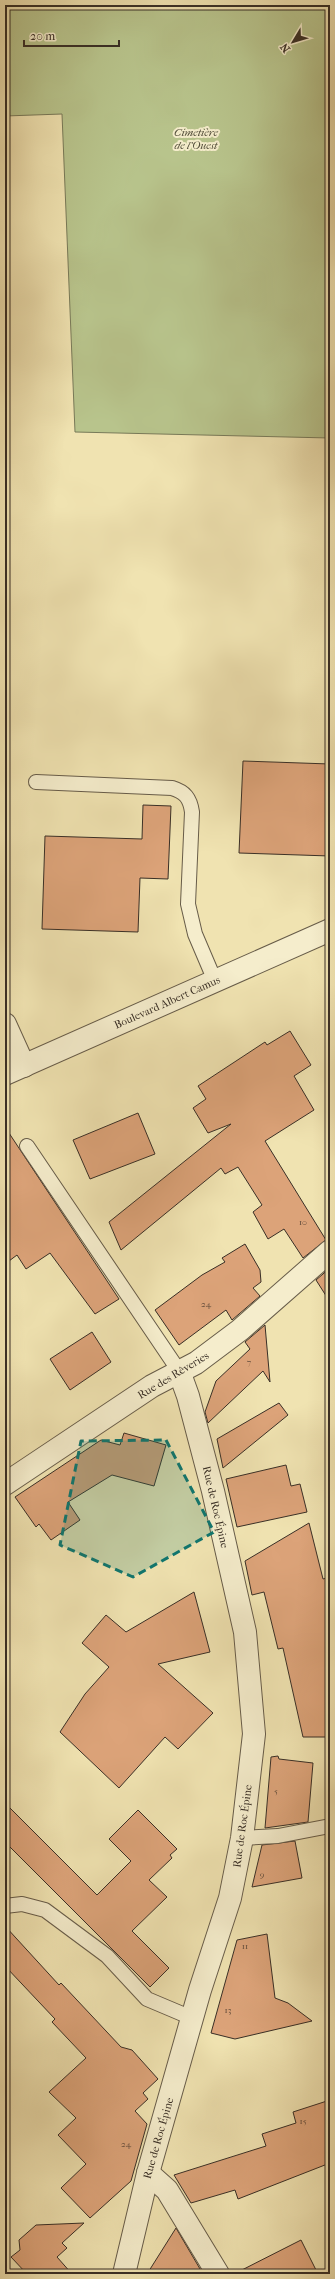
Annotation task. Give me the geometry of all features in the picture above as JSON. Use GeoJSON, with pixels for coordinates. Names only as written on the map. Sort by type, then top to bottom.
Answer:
{"type":"FeatureCollection","features":[{"type":"Feature","properties":{"kind":"street","name":"Boulevard Albert Camus"},"geometry":{"type":"LineString","coordinates":[[14,1070],[330,930]]}},
{"type":"Feature","properties":{"kind":"street"},"geometry":{"type":"LineString","coordinates":[[5,1024],[14,1070]]}},
{"type":"Feature","properties":{"kind":"street","name":"Rue des Rêveries"},"geometry":{"type":"LineString","coordinates":[[5,1484],[89,1427],[175,1374],[196,1363],[240,1330],[330,1251]]}},
{"type":"Feature","properties":{"kind":"street","name":"Rue de Roc Épine"},"geometry":{"type":"LineString","coordinates":[[124,2274],[148,2173],[192,2018],[230,1898],[242,1838],[254,1734],[245,1632],[213,1491],[188,1396],[175,1374]]}},
{"type":"Feature","properties":{"kind":"street"},"geometry":{"type":"LineString","coordinates":[[148,2173],[167,2190],[218,2274]]}},
{"type":"Feature","properties":{"kind":"lane"},"geometry":{"type":"LineString","coordinates":[[36,782],[172,788],[186,795],[191,803],[192,812],[188,904],[195,934],[215,981]]}},
{"type":"Feature","properties":{"kind":"lane"},"geometry":{"type":"LineString","coordinates":[[27,1146],[175,1374]]}},
{"type":"Feature","properties":{"kind":"lane"},"geometry":{"type":"LineString","coordinates":[[242,1838],[278,1836],[330,1826]]}},
{"type":"Feature","properties":{"kind":"lane"},"geometry":{"type":"LineString","coordinates":[[5,1906],[22,1904],[45,1910],[106,1956],[147,1999],[192,2018]]}},
{"type":"Feature","properties":{"kind":"highlighted area"},"geometry":{"type":"Polygon","coordinates":[[[166,1440],[214,1532],[133,1577],[60,1545],[81,1441],[166,1440]]]}},
{"type":"Feature","properties":{"kind":"green space","name":"Cimetière de l'Ouest"},"geometry":{"type":"Polygon","coordinates":[[[5,5],[330,5],[330,438],[75,432],[62,114],[5,116],[5,5]]]}},
{"type":"Feature","properties":{"kind":"building"},"geometry":{"type":"Polygon","coordinates":[[[243,761],[330,764],[330,856],[239,853],[243,761]]]}},
{"type":"Feature","properties":{"kind":"building"},"geometry":{"type":"Polygon","coordinates":[[[143,805],[171,806],[168,879],[140,878],[138,932],[42,929],[45,836],[142,839],[143,805]]]}},
{"type":"Feature","properties":{"kind":"building"},"geometry":{"type":"Polygon","coordinates":[[[290,1031],[311,1065],[294,1076],[314,1110],[265,1141],[326,1240],[303,1258],[284,1229],[268,1239],[253,1212],[262,1205],[238,1167],[225,1174],[221,1168],[121,1250],[109,1222],[231,1124],[208,1133],[193,1108],[206,1099],[198,1086],[265,1042],[267,1045],[290,1031]]]}},
{"type":"Feature","properties":{"kind":"building"},"geometry":{"type":"Polygon","coordinates":[[[138,1113],[155,1154],[90,1179],[73,1140],[138,1113]]]}},
{"type":"Feature","properties":{"kind":"building"},"geometry":{"type":"Polygon","coordinates":[[[5,1127],[119,1299],[95,1314],[50,1253],[26,1269],[17,1255],[5,1264],[5,1127]]]}},
{"type":"Feature","properties":{"kind":"building"},"geometry":{"type":"Polygon","coordinates":[[[245,1244],[260,1270],[261,1282],[253,1288],[260,1296],[232,1320],[226,1310],[179,1345],[155,1310],[202,1275],[225,1262],[222,1258],[245,1244]]]}},
{"type":"Feature","properties":{"kind":"building"},"geometry":{"type":"Polygon","coordinates":[[[330,1268],[330,1302],[316,1280],[330,1268]]]}},
{"type":"Feature","properties":{"kind":"building"},"geometry":{"type":"Polygon","coordinates":[[[265,1325],[270,1382],[263,1371],[208,1423],[205,1412],[216,1381],[250,1349],[245,1342],[265,1325]]]}},
{"type":"Feature","properties":{"kind":"building"},"geometry":{"type":"Polygon","coordinates":[[[92,1332],[111,1362],[70,1390],[50,1359],[92,1332]]]}},
{"type":"Feature","properties":{"kind":"building"},"geometry":{"type":"Polygon","coordinates":[[[279,1403],[288,1415],[223,1468],[217,1439],[279,1403]]]}},
{"type":"Feature","properties":{"kind":"building"},"geometry":{"type":"Polygon","coordinates":[[[124,1433],[166,1445],[154,1486],[112,1475],[68,1502],[80,1520],[51,1540],[39,1524],[36,1527],[15,1497],[101,1440],[120,1445],[124,1433]]]}},
{"type":"Feature","properties":{"kind":"building"},"geometry":{"type":"Polygon","coordinates":[[[286,1465],[291,1486],[300,1484],[307,1512],[237,1527],[226,1479],[286,1465]]]}},
{"type":"Feature","properties":{"kind":"building"},"geometry":{"type":"Polygon","coordinates":[[[309,1523],[323,1579],[330,1577],[330,1737],[303,1737],[283,1648],[278,1649],[264,1592],[252,1595],[245,1561],[309,1523]]]}},
{"type":"Feature","properties":{"kind":"building"},"geometry":{"type":"Polygon","coordinates":[[[194,1592],[210,1652],[158,1664],[213,1713],[178,1749],[165,1737],[119,1788],[60,1732],[85,1694],[109,1667],[82,1643],[106,1615],[126,1632],[194,1592]]]}},
{"type":"Feature","properties":{"kind":"building"},"geometry":{"type":"Polygon","coordinates":[[[278,1756],[279,1759],[313,1763],[308,1822],[265,1828],[271,1757],[278,1756]]]}},
{"type":"Feature","properties":{"kind":"building"},"geometry":{"type":"Polygon","coordinates":[[[5,1803],[97,1895],[131,1861],[109,1839],[138,1810],[177,1849],[170,1855],[172,1858],[149,1880],[167,1897],[132,1931],[169,1968],[150,1987],[5,1842],[5,1803]]]}},
{"type":"Feature","properties":{"kind":"building"},"geometry":{"type":"Polygon","coordinates":[[[295,1841],[302,1878],[252,1887],[262,1845],[295,1841]]]}},
{"type":"Feature","properties":{"kind":"building"},"geometry":{"type":"Polygon","coordinates":[[[5,1926],[59,1985],[61,1983],[121,2047],[132,2050],[158,2079],[143,2093],[148,2099],[135,2111],[147,2124],[131,2181],[90,2218],[61,2188],[86,2164],[58,2135],[76,2118],[49,2092],[86,2058],[52,2022],[55,2019],[5,1966],[5,1926]]]}},
{"type":"Feature","properties":{"kind":"building"},"geometry":{"type":"Polygon","coordinates":[[[267,1934],[275,1998],[288,2003],[312,2021],[235,2039],[211,2033],[237,1940],[267,1934]]]}},
{"type":"Feature","properties":{"kind":"building"},"geometry":{"type":"Polygon","coordinates":[[[330,2100],[330,2163],[238,2199],[235,2190],[191,2203],[174,2175],[266,2146],[262,2134],[296,2123],[293,2112],[330,2100]]]}},
{"type":"Feature","properties":{"kind":"building"},"geometry":{"type":"Polygon","coordinates":[[[84,2223],[62,2243],[67,2248],[57,2257],[72,2274],[27,2274],[11,2257],[20,2250],[19,2240],[36,2225],[84,2223]]]}},
{"type":"Feature","properties":{"kind":"building"},"geometry":{"type":"Polygon","coordinates":[[[176,2228],[203,2274],[147,2274],[176,2228]]]}},
{"type":"Feature","properties":{"kind":"building"},"geometry":{"type":"Polygon","coordinates":[[[301,2240],[318,2274],[234,2274],[301,2240]]]}}]}
